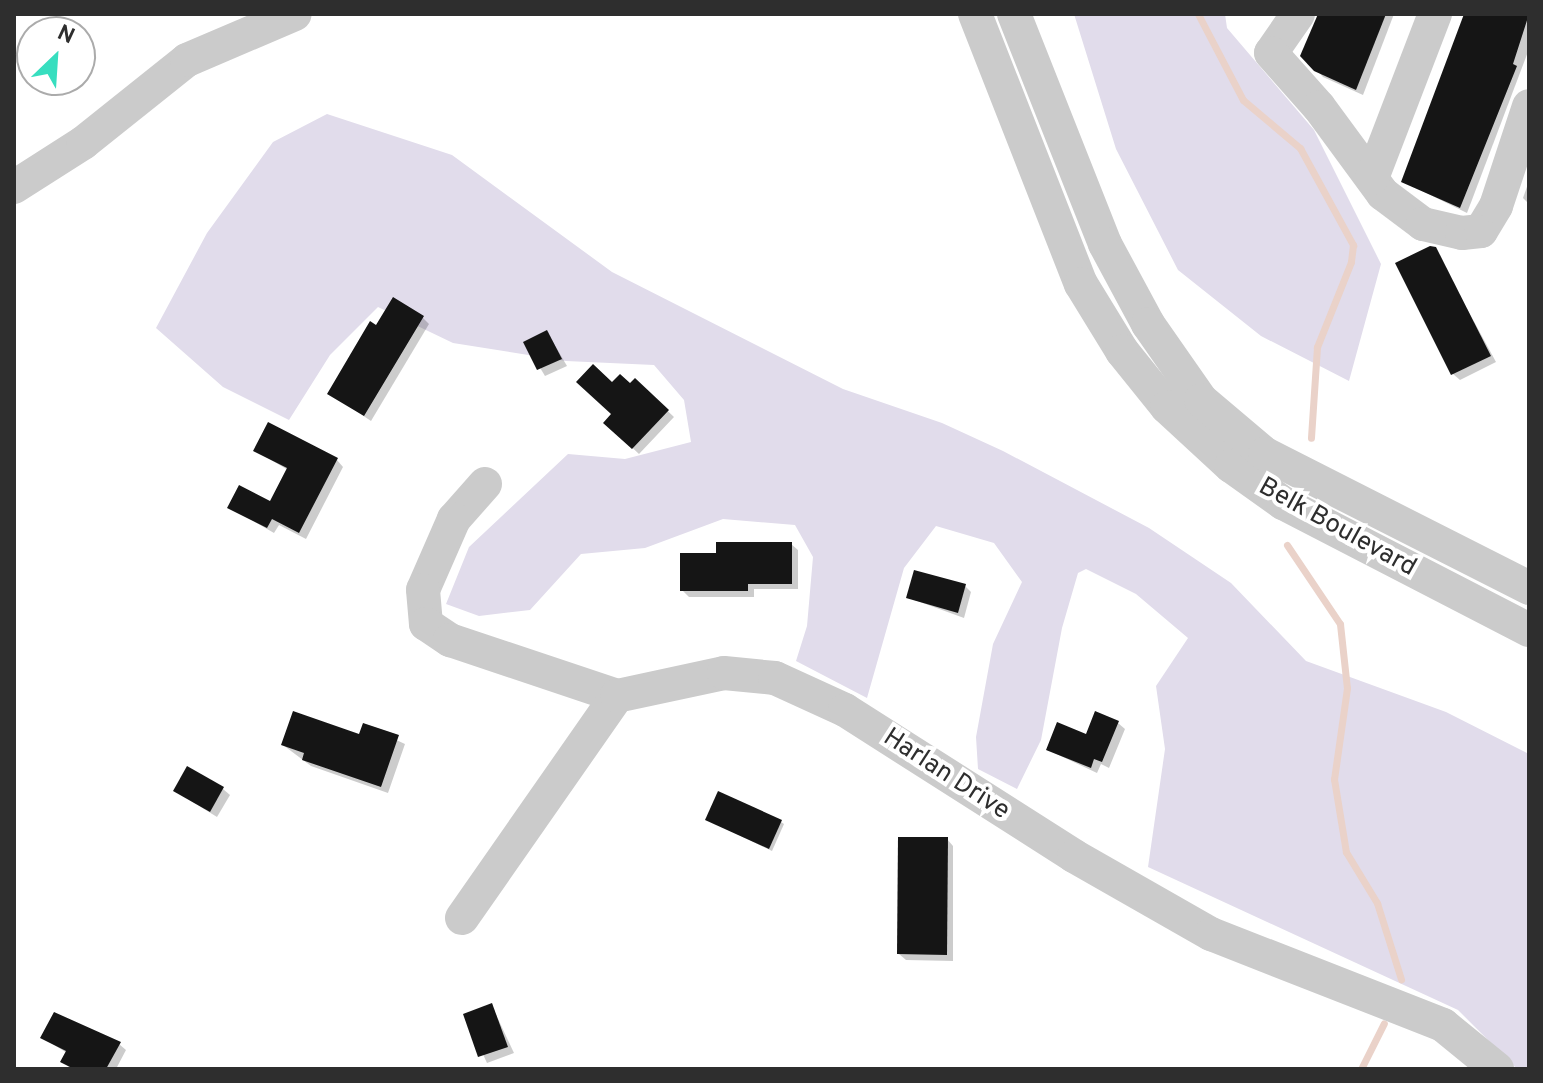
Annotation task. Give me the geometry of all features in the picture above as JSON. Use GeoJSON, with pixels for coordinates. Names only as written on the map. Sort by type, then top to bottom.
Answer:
{"type":"FeatureCollection","features":[{"type":"Feature","properties":{"kind":"street"},"geometry":{"type":"LineString","coordinates":[[14,187],[83,143],[187,60],[295,14]]}},
{"type":"Feature","properties":{"kind":"street","name":"Belk Boulevard"},"geometry":{"type":"LineString","coordinates":[[975,14],[1081,284],[1122,351],[1167,407],[1231,466],[1283,503],[1529,630]]}},
{"type":"Feature","properties":{"kind":"street","name":"Belk Boulevard"},"geometry":{"type":"LineString","coordinates":[[1014,14],[1105,244],[1148,324],[1201,400],[1265,454],[1529,588]]}},
{"type":"Feature","properties":{"kind":"street"},"geometry":{"type":"LineString","coordinates":[[1298,14],[1271,53],[1383,194],[1423,224],[1462,233],[1481,231],[1496,206],[1528,111]]}},
{"type":"Feature","properties":{"kind":"street"},"geometry":{"type":"LineString","coordinates":[[1372,178],[1435,14]]}},
{"type":"Feature","properties":{"kind":"street"},"geometry":{"type":"LineString","coordinates":[[462,918],[617,696],[450,640],[426,624],[423,590],[454,519],[485,484]]}},
{"type":"Feature","properties":{"kind":"street","name":"Harlan Drive"},"geometry":{"type":"LineString","coordinates":[[617,696],[724,673],[775,678],[845,710],[1074,856],[1211,934],[1443,1025],[1497,1069]]}},
{"type":"Feature","properties":{"kind":"shaded area"},"geometry":{"type":"Polygon","coordinates":[[[1074,14],[1225,14],[1227,28],[1314,130],[1381,264],[1349,381],[1261,336],[1178,270],[1116,149],[1074,14]]]}},
{"type":"Feature","properties":{"kind":"shaded area"},"geometry":{"type":"Polygon","coordinates":[[[327,114],[452,155],[612,272],[843,389],[942,423],[1003,451],[1149,528],[1231,583],[1306,661],[1446,712],[1529,754],[1529,1069],[1517,1069],[1458,1010],[1148,867],[1165,749],[1156,686],[1188,638],[1136,594],[1086,569],[1078,573],[1062,628],[1041,740],[1017,789],[978,769],[976,737],[993,644],[1022,582],[994,543],[936,526],[904,568],[867,698],[796,661],[807,626],[813,557],[795,525],[723,519],[645,548],[581,554],[530,610],[479,616],[446,604],[469,547],[568,454],[625,459],[691,442],[684,400],[654,365],[566,361],[453,343],[378,307],[330,355],[289,420],[223,387],[156,328],[207,233],[273,142],[327,114]]]}},
{"type":"Feature","properties":{"kind":"building"},"geometry":{"type":"Polygon","coordinates":[[[1318,14],[1386,14],[1356,90],[1314,71],[1300,56],[1318,14]]]}},
{"type":"Feature","properties":{"kind":"building"},"geometry":{"type":"Polygon","coordinates":[[[1464,14],[1529,14],[1513,64],[1517,66],[1460,208],[1401,182],[1464,14]]]}},
{"type":"Feature","properties":{"kind":"building"},"geometry":{"type":"Polygon","coordinates":[[[1430,246],[1436,247],[1491,356],[1451,375],[1395,263],[1430,246]]]}},
{"type":"Feature","properties":{"kind":"building"},"geometry":{"type":"Polygon","coordinates":[[[393,297],[424,316],[364,416],[327,394],[370,321],[376,325],[393,297]]]}},
{"type":"Feature","properties":{"kind":"building"},"geometry":{"type":"Polygon","coordinates":[[[547,330],[562,359],[537,370],[523,342],[547,330]]]}},
{"type":"Feature","properties":{"kind":"building"},"geometry":{"type":"Polygon","coordinates":[[[593,364],[612,382],[620,374],[630,383],[635,378],[669,410],[632,449],[603,423],[611,414],[576,382],[593,364]]]}},
{"type":"Feature","properties":{"kind":"building"},"geometry":{"type":"Polygon","coordinates":[[[268,422],[338,458],[299,533],[272,519],[267,528],[227,508],[239,485],[270,501],[287,468],[253,451],[268,422]]]}},
{"type":"Feature","properties":{"kind":"building"},"geometry":{"type":"Polygon","coordinates":[[[716,542],[792,542],[792,584],[748,584],[748,591],[680,591],[680,553],[716,553],[716,542]]]}},
{"type":"Feature","properties":{"kind":"building"},"geometry":{"type":"Polygon","coordinates":[[[914,570],[966,584],[958,613],[906,598],[914,570]]]}},
{"type":"Feature","properties":{"kind":"building"},"geometry":{"type":"Polygon","coordinates":[[[293,711],[359,734],[363,723],[399,735],[381,787],[302,760],[304,753],[281,745],[293,711]]]}},
{"type":"Feature","properties":{"kind":"building"},"geometry":{"type":"Polygon","coordinates":[[[1095,711],[1119,721],[1102,762],[1094,759],[1091,768],[1046,750],[1057,722],[1086,734],[1095,711]]]}},
{"type":"Feature","properties":{"kind":"building"},"geometry":{"type":"Polygon","coordinates":[[[187,766],[224,787],[210,812],[173,791],[187,766]]]}},
{"type":"Feature","properties":{"kind":"building"},"geometry":{"type":"Polygon","coordinates":[[[718,791],[782,820],[769,849],[705,820],[718,791]]]}},
{"type":"Feature","properties":{"kind":"building"},"geometry":{"type":"Polygon","coordinates":[[[898,837],[948,837],[947,955],[897,954],[898,837]]]}},
{"type":"Feature","properties":{"kind":"building"},"geometry":{"type":"Polygon","coordinates":[[[492,1003],[508,1047],[478,1057],[463,1014],[492,1003]]]}},
{"type":"Feature","properties":{"kind":"building"},"geometry":{"type":"Polygon","coordinates":[[[54,1012],[121,1042],[106,1069],[74,1069],[60,1062],[66,1051],[40,1038],[54,1012]]]}},
{"type":"Feature","properties":{"kind":"waterway"},"geometry":{"type":"LineString","coordinates":[[1198,14],[1243,100],[1300,148],[1353,245],[1351,262],[1317,347],[1311,438]]}},
{"type":"Feature","properties":{"kind":"waterway"},"geometry":{"type":"LineString","coordinates":[[1287,545],[1340,624],[1347,688],[1334,779],[1346,852],[1377,903],[1401,979]]}},
{"type":"Feature","properties":{"kind":"waterway"},"geometry":{"type":"LineString","coordinates":[[1361,1069],[1384,1023]]}}]}
